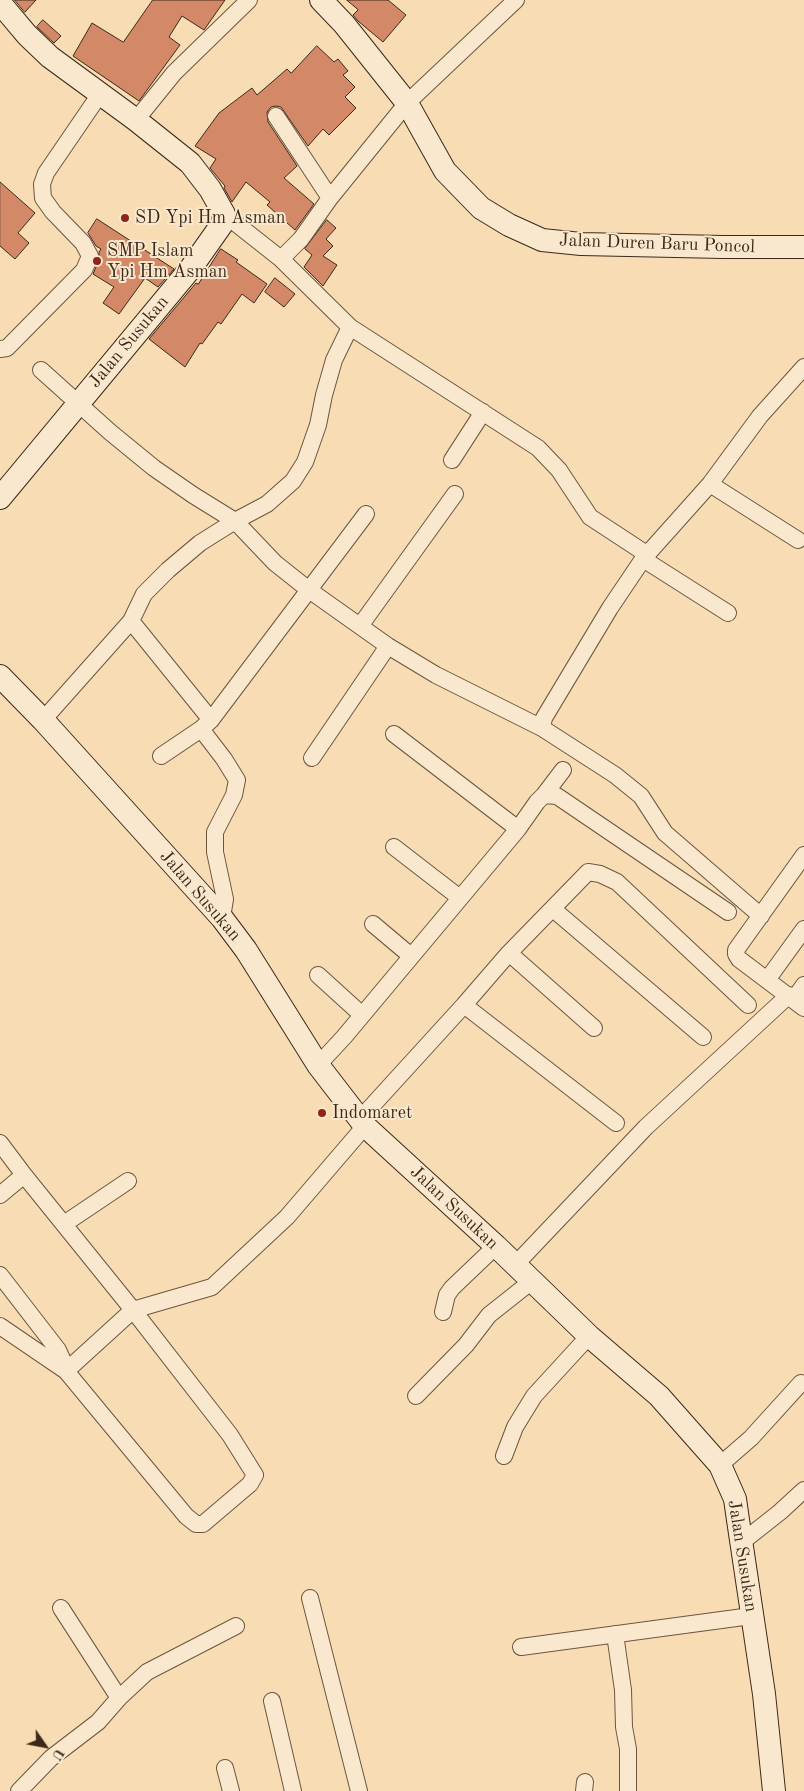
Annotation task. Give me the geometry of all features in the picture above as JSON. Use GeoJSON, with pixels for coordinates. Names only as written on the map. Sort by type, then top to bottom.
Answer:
{"type":"FeatureCollection","features":[{"type":"Feature","properties":{"kind":"street","name":"Jalan Duren Baru Poncol"},"geometry":{"type":"LineString","coordinates":[[321,0],[344,24],[407,103],[445,171],[481,208],[509,225],[542,240],[581,244],[804,247]]}},
{"type":"Feature","properties":{"kind":"street"},"geometry":{"type":"LineString","coordinates":[[281,259],[301,239],[330,198],[407,103],[516,0]]}},
{"type":"Feature","properties":{"kind":"street"},"geometry":{"type":"LineString","coordinates":[[136,120],[174,73],[247,1]]}},
{"type":"Feature","properties":{"kind":"street"},"geometry":{"type":"LineString","coordinates":[[0,2],[27,35],[44,51],[190,163],[210,190],[224,214],[281,259],[350,327],[538,448],[559,470],[590,517],[728,613]]}},
{"type":"Feature","properties":{"kind":"street"},"geometry":{"type":"LineString","coordinates":[[0,349],[7,348],[84,270],[90,256],[83,243],[53,212],[43,198],[42,184],[46,173],[100,94]]}},
{"type":"Feature","properties":{"kind":"street"},"geometry":{"type":"LineString","coordinates":[[276,116],[330,198]]}},
{"type":"Feature","properties":{"kind":"street","name":"Jalan Susukan"},"geometry":{"type":"LineString","coordinates":[[0,498],[191,268],[222,224],[224,214]]}},
{"type":"Feature","properties":{"kind":"street"},"geometry":{"type":"LineString","coordinates":[[43,720],[131,621],[144,594],[168,570],[200,542],[267,504],[294,481],[305,462],[318,425],[334,360],[350,327]]}},
{"type":"Feature","properties":{"kind":"street"},"geometry":{"type":"LineString","coordinates":[[542,728],[544,718],[610,608],[645,557],[710,484],[760,416],[804,367]]}},
{"type":"Feature","properties":{"kind":"street"},"geometry":{"type":"LineString","coordinates":[[42,370],[110,432],[154,468],[235,521],[275,563],[309,590],[388,646],[436,675],[542,728],[614,775],[641,796],[665,833],[761,916]]}},
{"type":"Feature","properties":{"kind":"street"},"geometry":{"type":"LineString","coordinates":[[452,460],[483,412]]}},
{"type":"Feature","properties":{"kind":"street"},"geometry":{"type":"LineString","coordinates":[[710,484],[798,540]]}},
{"type":"Feature","properties":{"kind":"street"},"geometry":{"type":"LineString","coordinates":[[360,626],[455,494]]}},
{"type":"Feature","properties":{"kind":"street"},"geometry":{"type":"LineString","coordinates":[[160,756],[206,725],[366,514]]}},
{"type":"Feature","properties":{"kind":"street"},"geometry":{"type":"LineString","coordinates":[[131,621],[206,725],[237,780],[234,795],[215,832],[215,852],[225,899],[222,918]]}},
{"type":"Feature","properties":{"kind":"street"},"geometry":{"type":"LineString","coordinates":[[312,758],[388,646]]}},
{"type":"Feature","properties":{"kind":"street","name":"Jalan Susukan"},"geometry":{"type":"LineString","coordinates":[[0,676],[43,720],[222,918],[246,950],[318,1065],[363,1123],[496,1246],[589,1336],[659,1396],[720,1465],[735,1499],[764,1694],[774,1791]]}},
{"type":"Feature","properties":{"kind":"street"},"geometry":{"type":"LineString","coordinates":[[394,734],[518,829]]}},
{"type":"Feature","properties":{"kind":"street"},"geometry":{"type":"LineString","coordinates":[[318,1065],[344,1037],[518,829],[563,770]]}},
{"type":"Feature","properties":{"kind":"street"},"geometry":{"type":"LineString","coordinates":[[544,795],[557,796],[728,912]]}},
{"type":"Feature","properties":{"kind":"street"},"geometry":{"type":"LineString","coordinates":[[394,847],[460,898]]}},
{"type":"Feature","properties":{"kind":"street"},"geometry":{"type":"LineString","coordinates":[[796,1001],[739,958],[736,950],[803,857]]}},
{"type":"Feature","properties":{"kind":"street"},"geometry":{"type":"LineString","coordinates":[[66,1372],[133,1310],[212,1287],[287,1216],[363,1123],[509,953],[588,872],[600,874],[617,882],[748,1005]]}},
{"type":"Feature","properties":{"kind":"street"},"geometry":{"type":"LineString","coordinates":[[553,909],[704,1037]]}},
{"type":"Feature","properties":{"kind":"street"},"geometry":{"type":"LineString","coordinates":[[373,924],[411,956]]}},
{"type":"Feature","properties":{"kind":"street"},"geometry":{"type":"LineString","coordinates":[[767,980],[804,929]]}},
{"type":"Feature","properties":{"kind":"street"},"geometry":{"type":"LineString","coordinates":[[509,953],[594,1028]]}},
{"type":"Feature","properties":{"kind":"street"},"geometry":{"type":"LineString","coordinates":[[318,975],[362,1015]]}},
{"type":"Feature","properties":{"kind":"street"},"geometry":{"type":"LineString","coordinates":[[515,1265],[646,1127],[715,1062],[796,1001],[804,985]]}},
{"type":"Feature","properties":{"kind":"street"},"geometry":{"type":"LineString","coordinates":[[464,1005],[616,1123]]}},
{"type":"Feature","properties":{"kind":"street"},"geometry":{"type":"LineString","coordinates":[[0,1143],[230,1434],[255,1475],[250,1484],[202,1524],[196,1524],[186,1516],[66,1372],[0,1326]]}},
{"type":"Feature","properties":{"kind":"street"},"geometry":{"type":"LineString","coordinates":[[0,1195],[24,1175]]}},
{"type":"Feature","properties":{"kind":"street"},"geometry":{"type":"LineString","coordinates":[[64,1224],[128,1181]]}},
{"type":"Feature","properties":{"kind":"street"},"geometry":{"type":"LineString","coordinates":[[443,1312],[447,1295],[452,1288],[496,1246]]}},
{"type":"Feature","properties":{"kind":"street"},"geometry":{"type":"LineString","coordinates":[[0,1275],[58,1350],[66,1372]]}},
{"type":"Feature","properties":{"kind":"street"},"geometry":{"type":"LineString","coordinates":[[416,1396],[466,1345],[489,1315],[532,1281]]}},
{"type":"Feature","properties":{"kind":"street"},"geometry":{"type":"LineString","coordinates":[[504,1456],[515,1427],[534,1396],[589,1336]]}},
{"type":"Feature","properties":{"kind":"street"},"geometry":{"type":"LineString","coordinates":[[720,1465],[752,1438],[801,1383]]}},
{"type":"Feature","properties":{"kind":"street"},"geometry":{"type":"LineString","coordinates":[[742,1542],[804,1490]]}},
{"type":"Feature","properties":{"kind":"street"},"geometry":{"type":"LineString","coordinates":[[310,1598],[359,1791]]}},
{"type":"Feature","properties":{"kind":"street"},"geometry":{"type":"LineString","coordinates":[[61,1608],[119,1698]]}},
{"type":"Feature","properties":{"kind":"street"},"geometry":{"type":"LineString","coordinates":[[521,1646],[751,1616]]}},
{"type":"Feature","properties":{"kind":"street"},"geometry":{"type":"LineString","coordinates":[[19,1791],[50,1758],[98,1722],[119,1698],[147,1672],[236,1626]]}},
{"type":"Feature","properties":{"kind":"street"},"geometry":{"type":"LineString","coordinates":[[615,1634],[623,1690],[624,1727],[628,1749],[628,1791]]}},
{"type":"Feature","properties":{"kind":"street"},"geometry":{"type":"LineString","coordinates":[[272,1701],[293,1791]]}},
{"type":"Feature","properties":{"kind":"street"},"geometry":{"type":"LineString","coordinates":[[225,1768],[231,1791]]}},
{"type":"Feature","properties":{"kind":"building"},"geometry":{"type":"Polygon","coordinates":[[[15,0],[36,0],[25,12],[15,0]]]}},
{"type":"Feature","properties":{"kind":"building"},"geometry":{"type":"Polygon","coordinates":[[[153,0],[225,0],[204,30],[182,16],[169,37],[180,45],[139,101],[73,56],[92,23],[123,42],[153,0]]]}},
{"type":"Feature","properties":{"kind":"building"},"geometry":{"type":"Polygon","coordinates":[[[347,0],[388,0],[406,15],[383,42],[358,21],[353,15],[358,10],[347,0]]]}},
{"type":"Feature","properties":{"kind":"building"},"geometry":{"type":"Polygon","coordinates":[[[43,20],[61,36],[54,43],[37,27],[43,20]]]}},
{"type":"Feature","properties":{"kind":"building"},"geometry":{"type":"Polygon","coordinates":[[[317,46],[334,62],[338,59],[348,71],[343,75],[355,87],[345,97],[356,108],[329,135],[323,129],[308,146],[281,107],[271,107],[267,112],[268,122],[297,166],[284,178],[314,204],[295,230],[267,205],[270,202],[246,182],[232,202],[224,188],[225,186],[210,168],[216,159],[195,146],[219,113],[252,88],[257,95],[287,69],[291,73],[317,46]]]}},
{"type":"Feature","properties":{"kind":"building"},"geometry":{"type":"Polygon","coordinates":[[[0,182],[35,213],[18,233],[29,243],[15,259],[0,246],[0,182]]]}},
{"type":"Feature","properties":{"kind":"building"},"geometry":{"type":"Polygon","coordinates":[[[97,219],[174,269],[158,287],[145,278],[119,314],[103,303],[114,287],[93,274],[101,249],[96,246],[88,233],[97,219]]]}},
{"type":"Feature","properties":{"kind":"building"},"geometry":{"type":"Polygon","coordinates":[[[327,220],[336,228],[326,239],[333,246],[323,256],[337,265],[323,286],[304,267],[312,255],[305,249],[327,220]]]}},
{"type":"Feature","properties":{"kind":"building"},"geometry":{"type":"Polygon","coordinates":[[[221,249],[238,260],[236,262],[267,284],[254,303],[242,294],[221,324],[218,322],[202,344],[200,343],[185,367],[149,339],[196,283],[198,284],[221,249]]]}},
{"type":"Feature","properties":{"kind":"building"},"geometry":{"type":"Polygon","coordinates":[[[275,278],[295,294],[284,307],[265,292],[275,278]]]}},
{"type":"Feature","properties":{"kind":"place","name":"SD Ypi Hm Asman"},"geometry":{"type":"Point","coordinates":[125,218]}},
{"type":"Feature","properties":{"kind":"place","name":"SMP Islam Ypi Hm Asman"},"geometry":{"type":"Point","coordinates":[97,261]}},
{"type":"Feature","properties":{"kind":"place","name":"Indomaret"},"geometry":{"type":"Point","coordinates":[322,1113]}}]}
